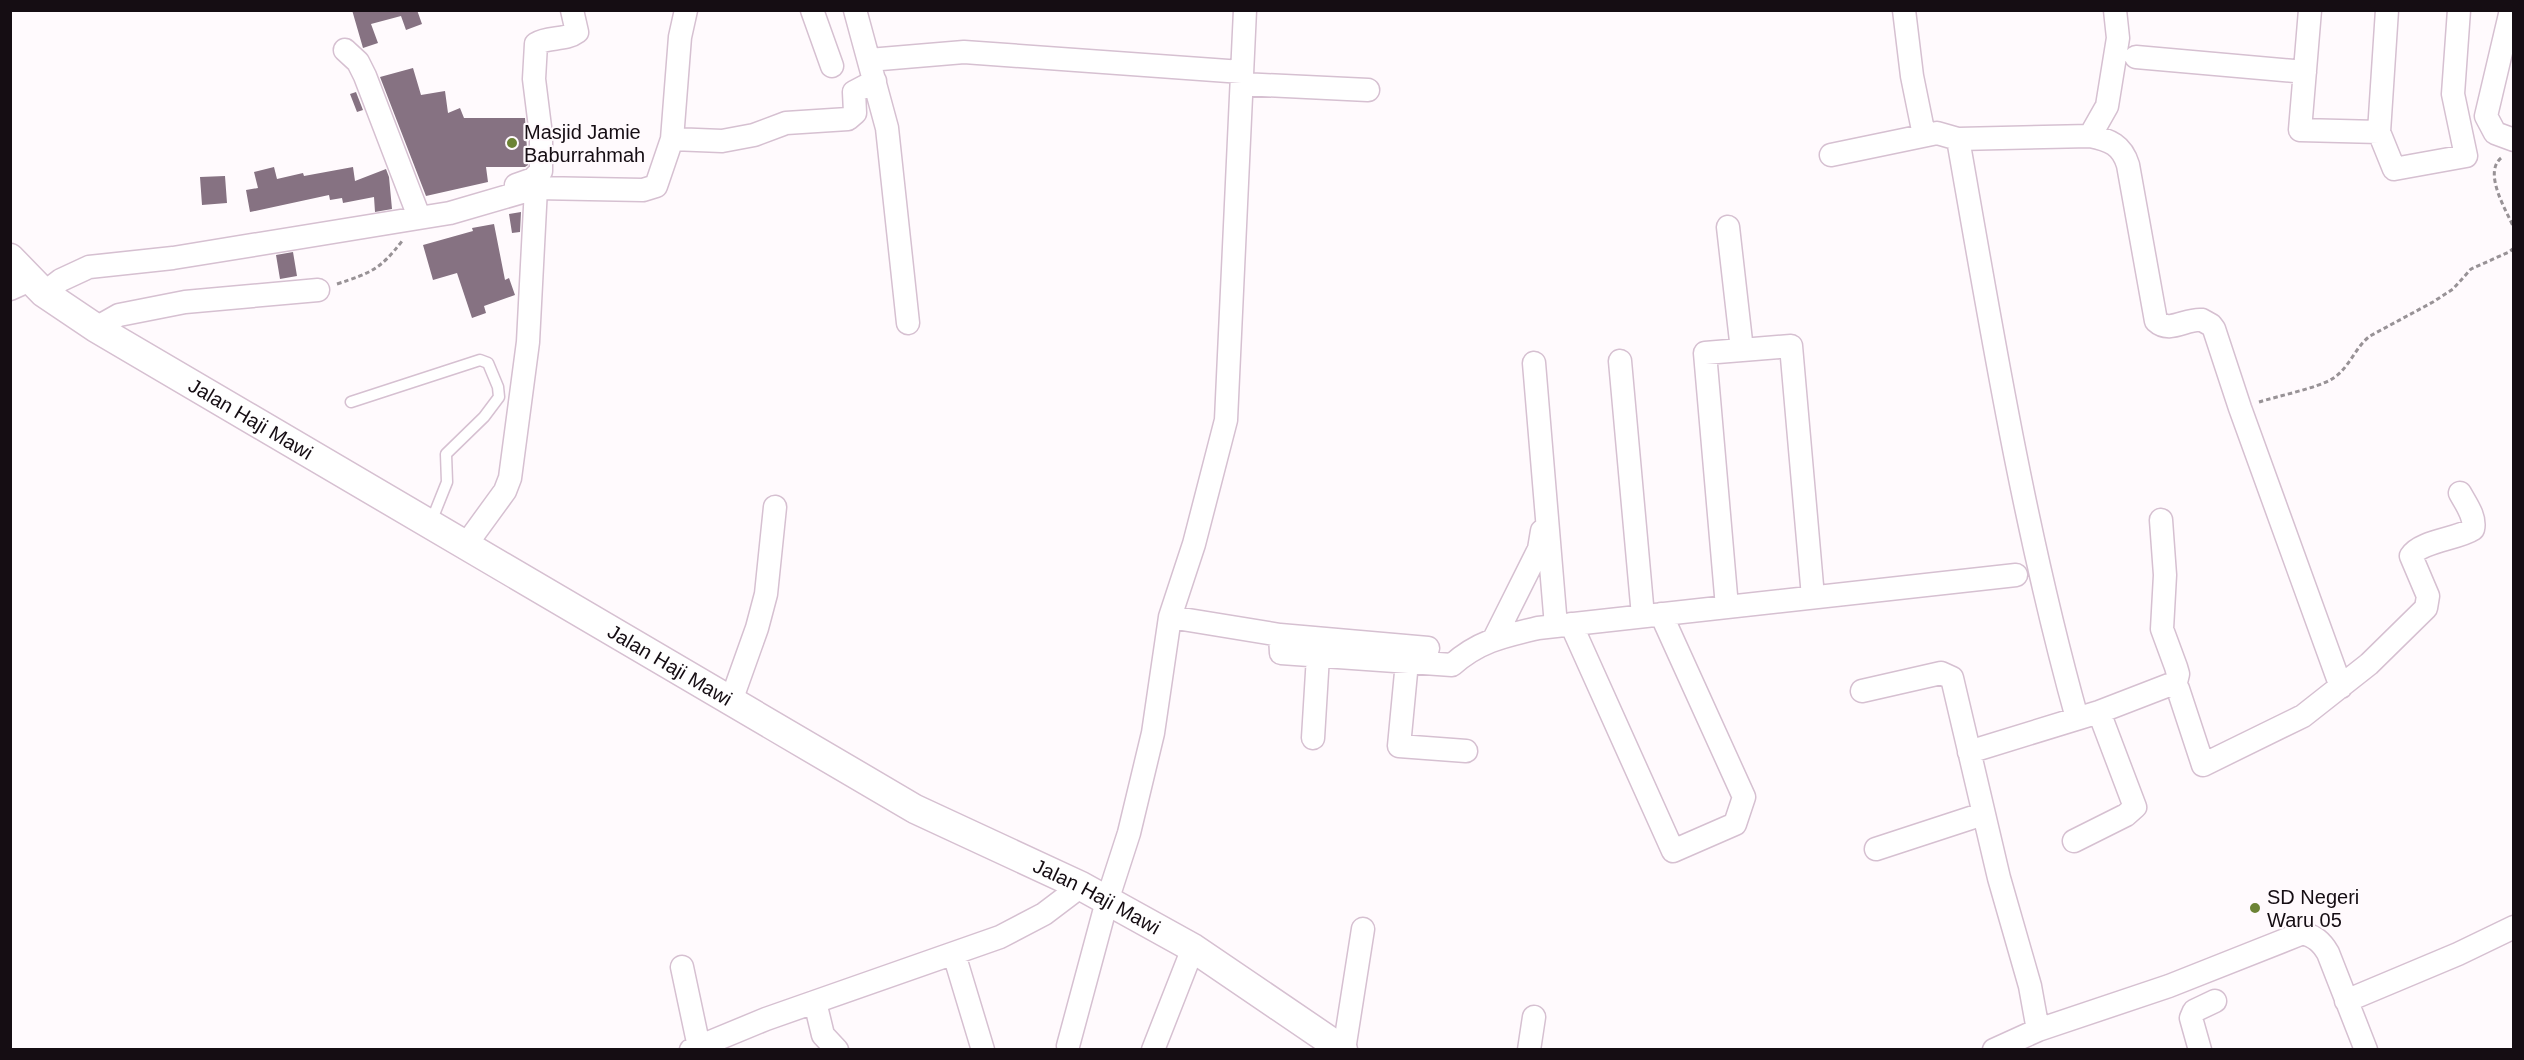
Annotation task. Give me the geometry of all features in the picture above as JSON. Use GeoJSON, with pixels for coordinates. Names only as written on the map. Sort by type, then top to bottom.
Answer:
{"type":"FeatureCollection","features":[{"type":"Feature","properties":{"kind":"street"},"geometry":{"type":"LineString","coordinates":[[417,214],[450,213],[536,188],[652,189],[659,183],[672,139],[680,37],[686,10]]}},
{"type":"Feature","properties":{"kind":"street"},"geometry":{"type":"LineString","coordinates":[[812,10],[832,66]]}},
{"type":"Feature","properties":{"kind":"street"},"geometry":{"type":"LineString","coordinates":[[855,10],[884,109],[908,323]]}},
{"type":"Feature","properties":{"kind":"street"},"geometry":{"type":"LineString","coordinates":[[1068,1046],[1107,901],[1129,833],[1153,733],[1170,617],[1200,523],[1226,420],[1245,10]]}},
{"type":"Feature","properties":{"kind":"street"},"geometry":{"type":"LineString","coordinates":[[1904,10],[1912,76],[1924,135]]}},
{"type":"Feature","properties":{"kind":"street"},"geometry":{"type":"LineString","coordinates":[[2090,136],[2107,106],[2118,38],[2115,10]]}},
{"type":"Feature","properties":{"kind":"street"},"geometry":{"type":"LineString","coordinates":[[2310,10],[2300,130],[2379,132]]}},
{"type":"Feature","properties":{"kind":"street"},"geometry":{"type":"LineString","coordinates":[[2387,10],[2379,132],[2394,169],[2466,156],[2453,94],[2459,10]]}},
{"type":"Feature","properties":{"kind":"street"},"geometry":{"type":"LineString","coordinates":[[2509,148],[2495,133],[2486,116],[2511,10]]}},
{"type":"Feature","properties":{"kind":"street"},"geometry":{"type":"LineString","coordinates":[[28,287],[61,280],[89,267],[173,258],[417,214],[521,184],[539,176],[542,171],[541,135],[534,79],[536,44],[542,40],[572,35],[577,32],[576,11]]}},
{"type":"Feature","properties":{"kind":"street"},"geometry":{"type":"LineString","coordinates":[[345,50],[362,68],[417,214]]}},
{"type":"Feature","properties":{"kind":"street"},"geometry":{"type":"LineString","coordinates":[[672,139],[723,141],[754,135],[786,123],[848,118],[855,113],[852,99],[854,92],[872,70],[964,52],[1368,90]]}},
{"type":"Feature","properties":{"kind":"street"},"geometry":{"type":"LineString","coordinates":[[2136,57],[2305,72]]}},
{"type":"Feature","properties":{"kind":"street"},"geometry":{"type":"LineString","coordinates":[[1831,155],[1937,133],[1958,139],[2090,136],[2114,144],[2125,155],[2156,321],[2165,327],[2196,319],[2211,325],[2341,687]]}},
{"type":"Feature","properties":{"kind":"street"},"geometry":{"type":"LineString","coordinates":[[1958,139],[2001,382],[2055,642],[2077,718]]}},
{"type":"Feature","properties":{"kind":"street"},"geometry":{"type":"LineString","coordinates":[[465,546],[505,491],[510,478],[528,342],[536,188]]}},
{"type":"Feature","properties":{"kind":"street"},"geometry":{"type":"LineString","coordinates":[[1728,227],[1742,350]]}},
{"type":"Feature","properties":{"kind":"street","name":"Jalan Haji Mawi"},"geometry":{"type":"LineString","coordinates":[[10,258],[28,287],[96,328],[915,809],[1081,886],[1193,948],[1343,1050]]}},
{"type":"Feature","properties":{"kind":"street"},"geometry":{"type":"LineString","coordinates":[[96,328],[119,315],[185,302],[318,290]]}},
{"type":"Feature","properties":{"kind":"street"},"geometry":{"type":"LineString","coordinates":[[1727,607],[1705,353],[1791,346],[1813,597]]}},
{"type":"Feature","properties":{"kind":"street"},"geometry":{"type":"LineString","coordinates":[[1534,363],[1546,504],[1563,625],[1673,851],[1735,824],[1744,796],[1652,615],[1620,361]]}},
{"type":"Feature","properties":{"kind":"street"},"geometry":{"type":"LineString","coordinates":[[1969,752],[2098,712],[2169,685],[2178,689],[2203,765],[2303,716],[2378,656],[2426,608],[2428,596],[2411,556],[2414,551],[2425,546],[2473,529],[2471,514],[2460,493]]}},
{"type":"Feature","properties":{"kind":"street"},"geometry":{"type":"LineString","coordinates":[[1494,639],[1539,549],[1546,504]]}},
{"type":"Feature","properties":{"kind":"street"},"geometry":{"type":"LineString","coordinates":[[730,701],[757,627],[766,594],[775,507]]}},
{"type":"Feature","properties":{"kind":"street"},"geometry":{"type":"LineString","coordinates":[[2161,520],[2165,575],[2163,629],[2178,674],[2175,686]]}},
{"type":"Feature","properties":{"kind":"street"},"geometry":{"type":"LineString","coordinates":[[1280,635],[1281,653],[1452,665],[1468,650],[1494,639],[1538,628],[2016,574]]}},
{"type":"Feature","properties":{"kind":"street"},"geometry":{"type":"LineString","coordinates":[[1170,617],[1280,635],[1430,648]]}},
{"type":"Feature","properties":{"kind":"street"},"geometry":{"type":"LineString","coordinates":[[1313,738],[1318,656]]}},
{"type":"Feature","properties":{"kind":"street"},"geometry":{"type":"LineString","coordinates":[[1407,662],[1399,746],[1466,751]]}},
{"type":"Feature","properties":{"kind":"street"},"geometry":{"type":"LineString","coordinates":[[1862,691],[1941,673],[1952,678],[1983,814],[2030,986],[2027,1039]]}},
{"type":"Feature","properties":{"kind":"street"},"geometry":{"type":"LineString","coordinates":[[2074,841],[2126,815],[2135,807],[2098,712]]}},
{"type":"Feature","properties":{"kind":"street"},"geometry":{"type":"LineString","coordinates":[[1876,849],[1983,814]]}},
{"type":"Feature","properties":{"kind":"street"},"geometry":{"type":"LineString","coordinates":[[682,968],[695,1048],[722,1044],[815,1002],[1009,933],[1044,914],[1081,886]]}},
{"type":"Feature","properties":{"kind":"street"},"geometry":{"type":"LineString","coordinates":[[2346,1001],[2458,954],[2514,927]]}},
{"type":"Feature","properties":{"kind":"street"},"geometry":{"type":"LineString","coordinates":[[1343,1050],[1363,929]]}},
{"type":"Feature","properties":{"kind":"street"},"geometry":{"type":"LineString","coordinates":[[1994,1050],[2169,986],[2303,933],[2315,937],[2323,944],[2366,1050]]}},
{"type":"Feature","properties":{"kind":"street"},"geometry":{"type":"LineString","coordinates":[[1153,1050],[1193,948]]}},
{"type":"Feature","properties":{"kind":"street"},"geometry":{"type":"LineString","coordinates":[[954,954],[966,1000],[983,1050]]}},
{"type":"Feature","properties":{"kind":"street"},"geometry":{"type":"LineString","coordinates":[[2200,1050],[2190,1022],[2192,1014],[2215,1001]]}},
{"type":"Feature","properties":{"kind":"street"},"geometry":{"type":"LineString","coordinates":[[815,1002],[823,1035],[837,1050]]}},
{"type":"Feature","properties":{"kind":"street"},"geometry":{"type":"LineString","coordinates":[[1529,1050],[1534,1017]]}},
{"type":"Feature","properties":{"kind":"lane"},"geometry":{"type":"LineString","coordinates":[[351,402],[480,360],[488,363],[499,390],[499,397],[484,417],[446,454],[447,482],[430,525]]}},
{"type":"Feature","properties":{"kind":"path"},"geometry":{"type":"LineString","coordinates":[[2509,148],[2495,163],[2493,173],[2514,228]]}},
{"type":"Feature","properties":{"kind":"path"},"geometry":{"type":"LineString","coordinates":[[318,290],[370,273],[390,257],[417,214]]}},
{"type":"Feature","properties":{"kind":"path"},"geometry":{"type":"LineString","coordinates":[[2240,408],[2333,378],[2354,357],[2361,342],[2453,289],[2471,269],[2514,248]]}},
{"type":"Feature","properties":{"kind":"building"},"geometry":{"type":"Polygon","coordinates":[[[352,10],[417,10],[422,24],[406,30],[401,16],[371,24],[378,43],[363,48],[352,10]]]}},
{"type":"Feature","properties":{"kind":"building"},"geometry":{"type":"Polygon","coordinates":[[[413,68],[421,95],[445,91],[448,113],[460,108],[464,118],[525,118],[528,165],[525,167],[486,167],[488,182],[426,196],[380,77],[413,68]]]}},
{"type":"Feature","properties":{"kind":"building"},"geometry":{"type":"Polygon","coordinates":[[[356,92],[363,110],[357,112],[350,94],[356,92]]]}},
{"type":"Feature","properties":{"kind":"building"},"geometry":{"type":"Polygon","coordinates":[[[274,167],[277,179],[303,173],[304,176],[353,167],[355,181],[386,169],[392,209],[375,212],[374,197],[343,203],[342,198],[330,200],[329,195],[250,212],[246,190],[258,188],[254,172],[274,167]]]}},
{"type":"Feature","properties":{"kind":"building"},"geometry":{"type":"Polygon","coordinates":[[[225,176],[227,203],[202,205],[200,177],[225,176]]]}},
{"type":"Feature","properties":{"kind":"building"},"geometry":{"type":"Polygon","coordinates":[[[521,212],[520,232],[512,233],[509,214],[521,212]]]}},
{"type":"Feature","properties":{"kind":"building"},"geometry":{"type":"Polygon","coordinates":[[[494,224],[505,280],[509,278],[515,295],[484,306],[486,313],[472,318],[457,273],[433,280],[423,245],[473,231],[472,228],[494,224]]]}},
{"type":"Feature","properties":{"kind":"building"},"geometry":{"type":"Polygon","coordinates":[[[293,252],[297,276],[280,279],[276,255],[293,252]]]}},
{"type":"Feature","properties":{"kind":"place","name":"Masjid Jamie Baburrahmah"},"geometry":{"type":"Point","coordinates":[512,143]}},
{"type":"Feature","properties":{"kind":"place","name":"SD Negeri Waru 05"},"geometry":{"type":"Point","coordinates":[2255,908]}}]}
